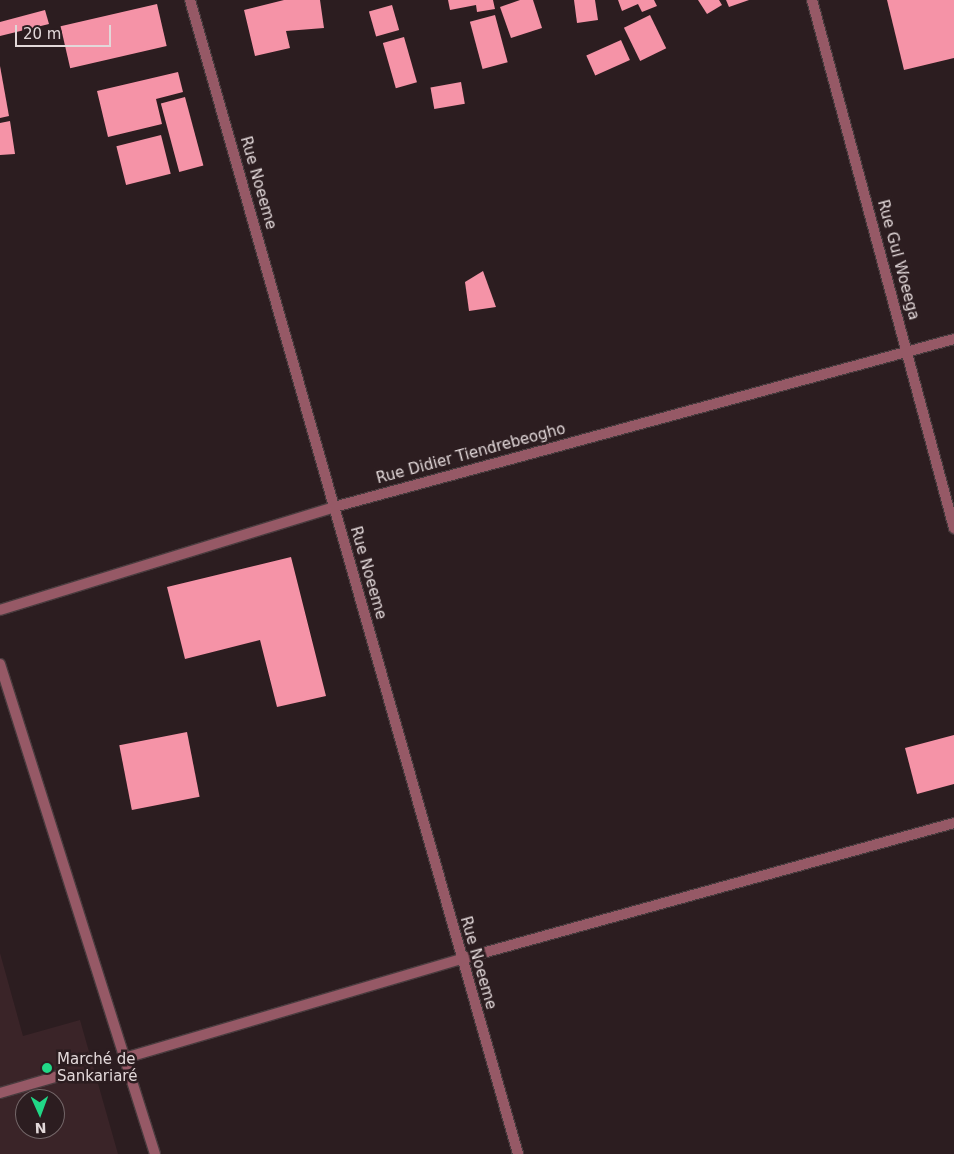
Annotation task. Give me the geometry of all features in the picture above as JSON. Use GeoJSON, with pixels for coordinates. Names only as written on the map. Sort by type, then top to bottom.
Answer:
{"type":"FeatureCollection","features":[{"type":"Feature","properties":{"kind":"street","name":"Rue Noeeme"},"geometry":{"type":"LineString","coordinates":[[190,0],[461,959],[518,1154]]}},
{"type":"Feature","properties":{"kind":"street","name":"Rue Gul Woeega"},"geometry":{"type":"LineString","coordinates":[[812,0],[954,528]]}},
{"type":"Feature","properties":{"kind":"street","name":"Rue Didier Tiendrebeogho"},"geometry":{"type":"LineString","coordinates":[[0,610],[334,507],[954,340]]}},
{"type":"Feature","properties":{"kind":"street"},"geometry":{"type":"LineString","coordinates":[[0,664],[154,1154]]}},
{"type":"Feature","properties":{"kind":"street"},"geometry":{"type":"LineString","coordinates":[[125,1058],[461,959],[954,823]]}},
{"type":"Feature","properties":{"kind":"street"},"geometry":{"type":"LineString","coordinates":[[0,1093],[62,1075]]}},
{"type":"Feature","properties":{"kind":"shaded area","name":"Marché de Sankariaré"},"geometry":{"type":"Polygon","coordinates":[[[0,953],[23,1036],[80,1020],[118,1154],[0,1154],[0,953]]]}},
{"type":"Feature","properties":{"kind":"building"},"geometry":{"type":"Polygon","coordinates":[[[284,0],[320,0],[324,28],[286,31],[290,48],[255,56],[244,10],[284,0]]]}},
{"type":"Feature","properties":{"kind":"building"},"geometry":{"type":"Polygon","coordinates":[[[448,0],[493,0],[495,9],[477,12],[476,5],[450,10],[448,0]]]}},
{"type":"Feature","properties":{"kind":"building"},"geometry":{"type":"Polygon","coordinates":[[[520,0],[533,0],[542,28],[511,38],[500,7],[520,0]]]}},
{"type":"Feature","properties":{"kind":"building"},"geometry":{"type":"Polygon","coordinates":[[[574,0],[595,0],[598,20],[577,23],[574,0]]]}},
{"type":"Feature","properties":{"kind":"building"},"geometry":{"type":"Polygon","coordinates":[[[618,0],[654,0],[657,6],[642,12],[638,4],[622,11],[618,0]]]}},
{"type":"Feature","properties":{"kind":"building"},"geometry":{"type":"Polygon","coordinates":[[[698,0],[719,0],[722,5],[707,14],[698,0]]]}},
{"type":"Feature","properties":{"kind":"building"},"geometry":{"type":"Polygon","coordinates":[[[726,0],[749,0],[729,7],[726,0]]]}},
{"type":"Feature","properties":{"kind":"building"},"geometry":{"type":"Polygon","coordinates":[[[887,0],[954,0],[954,58],[904,70],[887,0]]]}},
{"type":"Feature","properties":{"kind":"building"},"geometry":{"type":"Polygon","coordinates":[[[157,4],[167,46],[70,68],[61,26],[157,4]]]}},
{"type":"Feature","properties":{"kind":"building"},"geometry":{"type":"Polygon","coordinates":[[[392,5],[399,30],[376,37],[369,12],[392,5]]]}},
{"type":"Feature","properties":{"kind":"building"},"geometry":{"type":"Polygon","coordinates":[[[45,10],[49,24],[0,36],[0,22],[45,10]]]}},
{"type":"Feature","properties":{"kind":"building"},"geometry":{"type":"Polygon","coordinates":[[[495,15],[508,62],[483,69],[470,22],[495,15]]]}},
{"type":"Feature","properties":{"kind":"building"},"geometry":{"type":"Polygon","coordinates":[[[650,15],[666,48],[640,61],[624,28],[650,15]]]}},
{"type":"Feature","properties":{"kind":"building"},"geometry":{"type":"Polygon","coordinates":[[[404,37],[417,82],[396,88],[383,43],[404,37]]]}},
{"type":"Feature","properties":{"kind":"building"},"geometry":{"type":"Polygon","coordinates":[[[621,40],[630,60],[595,76],[586,55],[621,40]]]}},
{"type":"Feature","properties":{"kind":"building"},"geometry":{"type":"Polygon","coordinates":[[[0,66],[9,116],[0,118],[0,66]]]}},
{"type":"Feature","properties":{"kind":"building"},"geometry":{"type":"Polygon","coordinates":[[[178,72],[183,92],[156,99],[162,124],[108,137],[97,91],[178,72]]]}},
{"type":"Feature","properties":{"kind":"building"},"geometry":{"type":"Polygon","coordinates":[[[461,82],[465,104],[434,109],[430,87],[461,82]]]}},
{"type":"Feature","properties":{"kind":"building"},"geometry":{"type":"Polygon","coordinates":[[[185,97],[203,166],[179,172],[161,103],[185,97]]]}},
{"type":"Feature","properties":{"kind":"building"},"geometry":{"type":"Polygon","coordinates":[[[10,121],[15,154],[0,155],[0,123],[10,121]]]}},
{"type":"Feature","properties":{"kind":"building"},"geometry":{"type":"Polygon","coordinates":[[[161,135],[171,174],[126,185],[116,146],[161,135]]]}},
{"type":"Feature","properties":{"kind":"building"},"geometry":{"type":"Polygon","coordinates":[[[483,271],[496,307],[469,311],[465,282],[483,271]]]}},
{"type":"Feature","properties":{"kind":"building"},"geometry":{"type":"Polygon","coordinates":[[[291,557],[326,696],[277,707],[260,640],[185,659],[167,587],[291,557]]]}},
{"type":"Feature","properties":{"kind":"building"},"geometry":{"type":"Polygon","coordinates":[[[187,732],[200,797],[132,810],[119,745],[187,732]]]}},
{"type":"Feature","properties":{"kind":"building"},"geometry":{"type":"Polygon","coordinates":[[[954,735],[954,784],[917,794],[905,748],[954,735]]]}},
{"type":"Feature","properties":{"kind":"place","name":"Marché de Sankariaré"},"geometry":{"type":"Point","coordinates":[47,1068]}}]}
